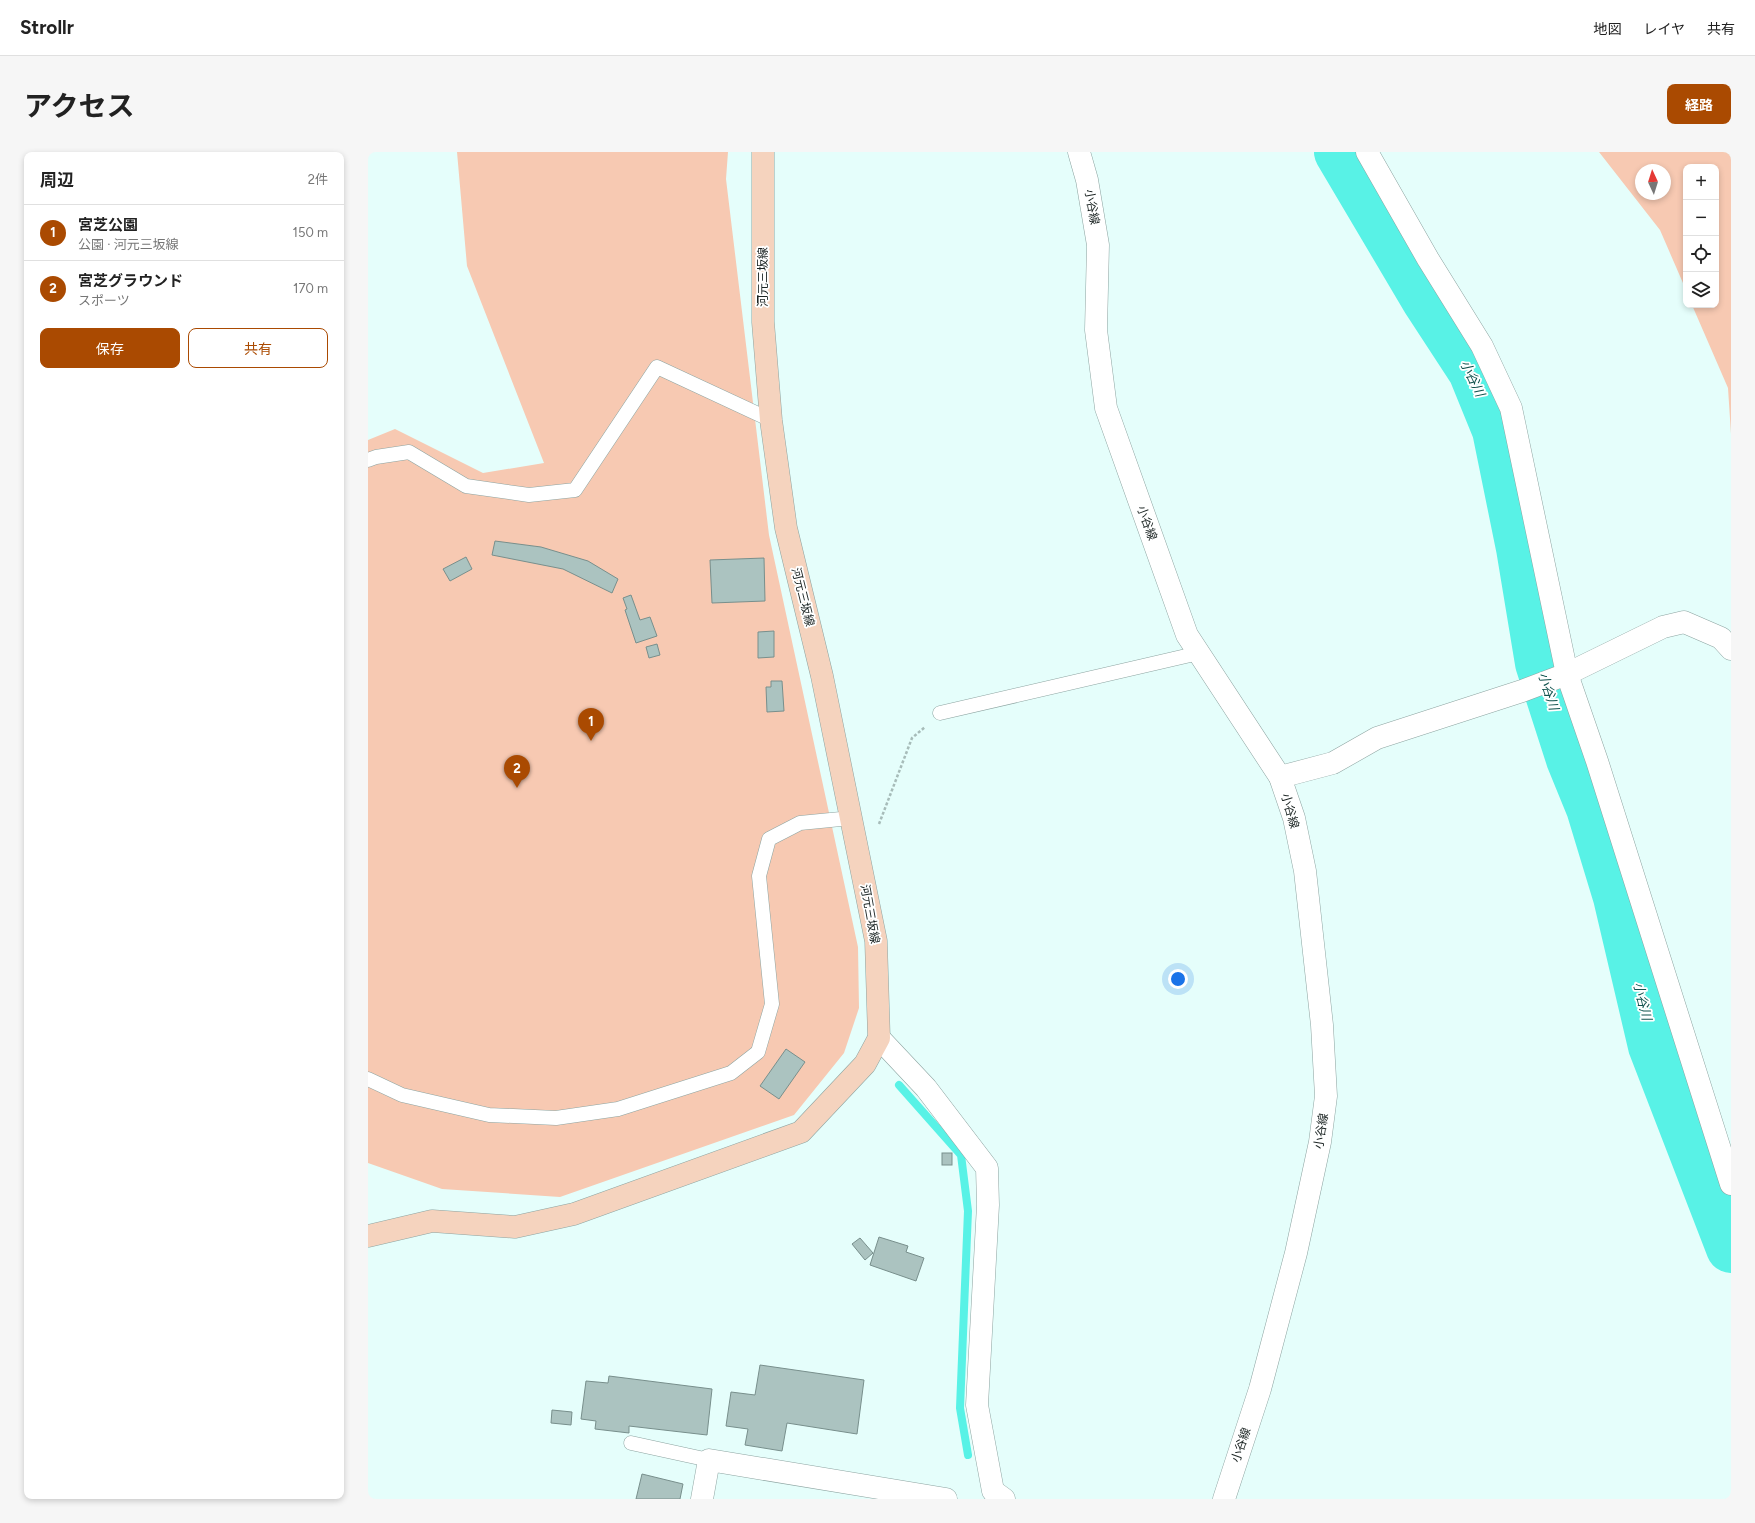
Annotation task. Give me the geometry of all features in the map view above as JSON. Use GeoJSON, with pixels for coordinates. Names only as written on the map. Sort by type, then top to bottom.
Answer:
{"type":"FeatureCollection","features":[{"type":"Feature","properties":{"kind":"street","name":"河元三坂線"},"geometry":{"type":"LineString","coordinates":[[763,152],[763,322],[771,420],[786,528],[822,676],[876,941],[879,1038]]}},
{"type":"Feature","properties":{"kind":"street","name":"小谷線"},"geometry":{"type":"LineString","coordinates":[[1079,152],[1088,180],[1098,245],[1096,330],[1106,408],[1187,635],[1280,777],[1294,818],[1305,871],[1322,1025],[1326,1096],[1320,1142],[1296,1254],[1260,1389],[1224,1499]]}},
{"type":"Feature","properties":{"kind":"street"},"geometry":{"type":"LineString","coordinates":[[1367,152],[1482,346],[1511,408],[1566,674],[1597,761],[1731,1184]]}},
{"type":"Feature","properties":{"kind":"street"},"geometry":{"type":"LineString","coordinates":[[1280,777],[1333,763],[1377,738],[1522,691],[1566,674],[1663,627],[1684,622],[1721,638],[1731,649]]}},
{"type":"Feature","properties":{"kind":"street"},"geometry":{"type":"LineString","coordinates":[[368,1236],[432,1221],[515,1227],[574,1214],[801,1132],[865,1064],[879,1038],[926,1088],[987,1168],[988,1205],[976,1405],[993,1491],[1004,1499]]}},
{"type":"Feature","properties":{"kind":"street"},"geometry":{"type":"LineString","coordinates":[[702,1499],[709,1460],[946,1499]]}},
{"type":"Feature","properties":{"kind":"lane"},"geometry":{"type":"LineString","coordinates":[[368,460],[376,457],[409,452],[466,486],[529,495],[576,490],[657,367],[771,420]]}},
{"type":"Feature","properties":{"kind":"lane"},"geometry":{"type":"LineString","coordinates":[[940,713],[1199,653]]}},
{"type":"Feature","properties":{"kind":"lane"},"geometry":{"type":"LineString","coordinates":[[368,1079],[402,1095],[489,1115],[556,1118],[618,1109],[731,1073],[758,1052],[772,1004],[759,876],[769,838],[800,823],[851,818]]}},
{"type":"Feature","properties":{"kind":"lane"},"geometry":{"type":"LineString","coordinates":[[631,1443],[709,1460]]}},
{"type":"Feature","properties":{"kind":"path"},"geometry":{"type":"LineString","coordinates":[[878,825],[912,738],[940,713]]}},
{"type":"Feature","properties":{"kind":"shaded area"},"geometry":{"type":"Polygon","coordinates":[[[457,152],[728,152],[726,179],[769,535],[858,947],[859,1008],[844,1053],[794,1115],[560,1197],[442,1189],[368,1163],[368,440],[395,429],[483,473],[544,463],[467,266],[457,152]]]}},
{"type":"Feature","properties":{"kind":"shaded area"},"geometry":{"type":"Polygon","coordinates":[[[1599,152],[1731,152],[1731,434],[1728,388],[1693,308],[1719,308],[1719,164],[1683,164],[1683,283],[1660,230],[1637,200],[1671,200],[1671,164],[1635,164],[1635,198],[1599,152]]]}},
{"type":"Feature","properties":{"kind":"building"},"geometry":{"type":"Polygon","coordinates":[[[495,541],[541,547],[588,561],[618,579],[612,593],[563,569],[492,555],[495,541]]]}},
{"type":"Feature","properties":{"kind":"building"},"geometry":{"type":"Polygon","coordinates":[[[466,557],[472,569],[450,581],[443,569],[466,557]]]}},
{"type":"Feature","properties":{"kind":"building"},"geometry":{"type":"Polygon","coordinates":[[[764,558],[765,601],[712,603],[710,560],[764,558]]]}},
{"type":"Feature","properties":{"kind":"building"},"geometry":{"type":"Polygon","coordinates":[[[631,595],[640,620],[650,617],[657,636],[636,643],[625,610],[627,609],[623,598],[631,595]]]}},
{"type":"Feature","properties":{"kind":"building"},"geometry":{"type":"Polygon","coordinates":[[[774,631],[774,657],[758,658],[758,632],[774,631]]]}},
{"type":"Feature","properties":{"kind":"building"},"geometry":{"type":"Polygon","coordinates":[[[657,644],[660,655],[649,658],[646,647],[657,644]]]}},
{"type":"Feature","properties":{"kind":"building"},"geometry":{"type":"Polygon","coordinates":[[[771,681],[782,681],[784,711],[767,712],[766,687],[771,687],[771,681]]]}},
{"type":"Feature","properties":{"kind":"building"},"geometry":{"type":"Polygon","coordinates":[[[786,1049],[805,1062],[779,1099],[760,1086],[786,1049]]]}},
{"type":"Feature","properties":{"kind":"building"},"geometry":{"type":"Polygon","coordinates":[[[942,1153],[952,1153],[952,1165],[942,1165],[942,1153]]]}},
{"type":"Feature","properties":{"kind":"building"},"geometry":{"type":"Polygon","coordinates":[[[879,1237],[908,1246],[906,1252],[924,1258],[916,1281],[870,1265],[879,1237]]]}},
{"type":"Feature","properties":{"kind":"building"},"geometry":{"type":"Polygon","coordinates":[[[860,1238],[873,1253],[865,1260],[852,1244],[860,1238]]]}},
{"type":"Feature","properties":{"kind":"building"},"geometry":{"type":"Polygon","coordinates":[[[760,1365],[864,1380],[857,1434],[787,1423],[782,1451],[745,1445],[748,1429],[726,1426],[731,1392],[755,1395],[760,1365]]]}},
{"type":"Feature","properties":{"kind":"building"},"geometry":{"type":"Polygon","coordinates":[[[609,1376],[712,1389],[707,1435],[629,1426],[629,1433],[595,1429],[596,1421],[581,1419],[586,1381],[608,1383],[609,1376]]]}},
{"type":"Feature","properties":{"kind":"building"},"geometry":{"type":"Polygon","coordinates":[[[552,1410],[572,1412],[571,1425],[551,1423],[552,1410]]]}},
{"type":"Feature","properties":{"kind":"building"},"geometry":{"type":"Polygon","coordinates":[[[642,1474],[683,1484],[680,1499],[636,1499],[642,1474]]]}},
{"type":"Feature","properties":{"kind":"waterway","name":"小谷川"},"geometry":{"type":"LineString","coordinates":[[1339,152],[1426,299],[1473,371],[1497,430],[1521,548],[1540,663],[1571,759],[1591,808],[1618,897],[1653,1046],[1731,1248]]}},
{"type":"Feature","properties":{"kind":"waterway"},"geometry":{"type":"LineString","coordinates":[[899,1085],[961,1155],[968,1211],[960,1408],[968,1455]]}},
{"type":"Feature","properties":{"kind":"place","name":"宮芝公園"},"geometry":{"type":"Point","coordinates":[591,741]}},
{"type":"Feature","properties":{"kind":"place","name":"宮芝グラウンド"},"geometry":{"type":"Point","coordinates":[517,788]}}]}
